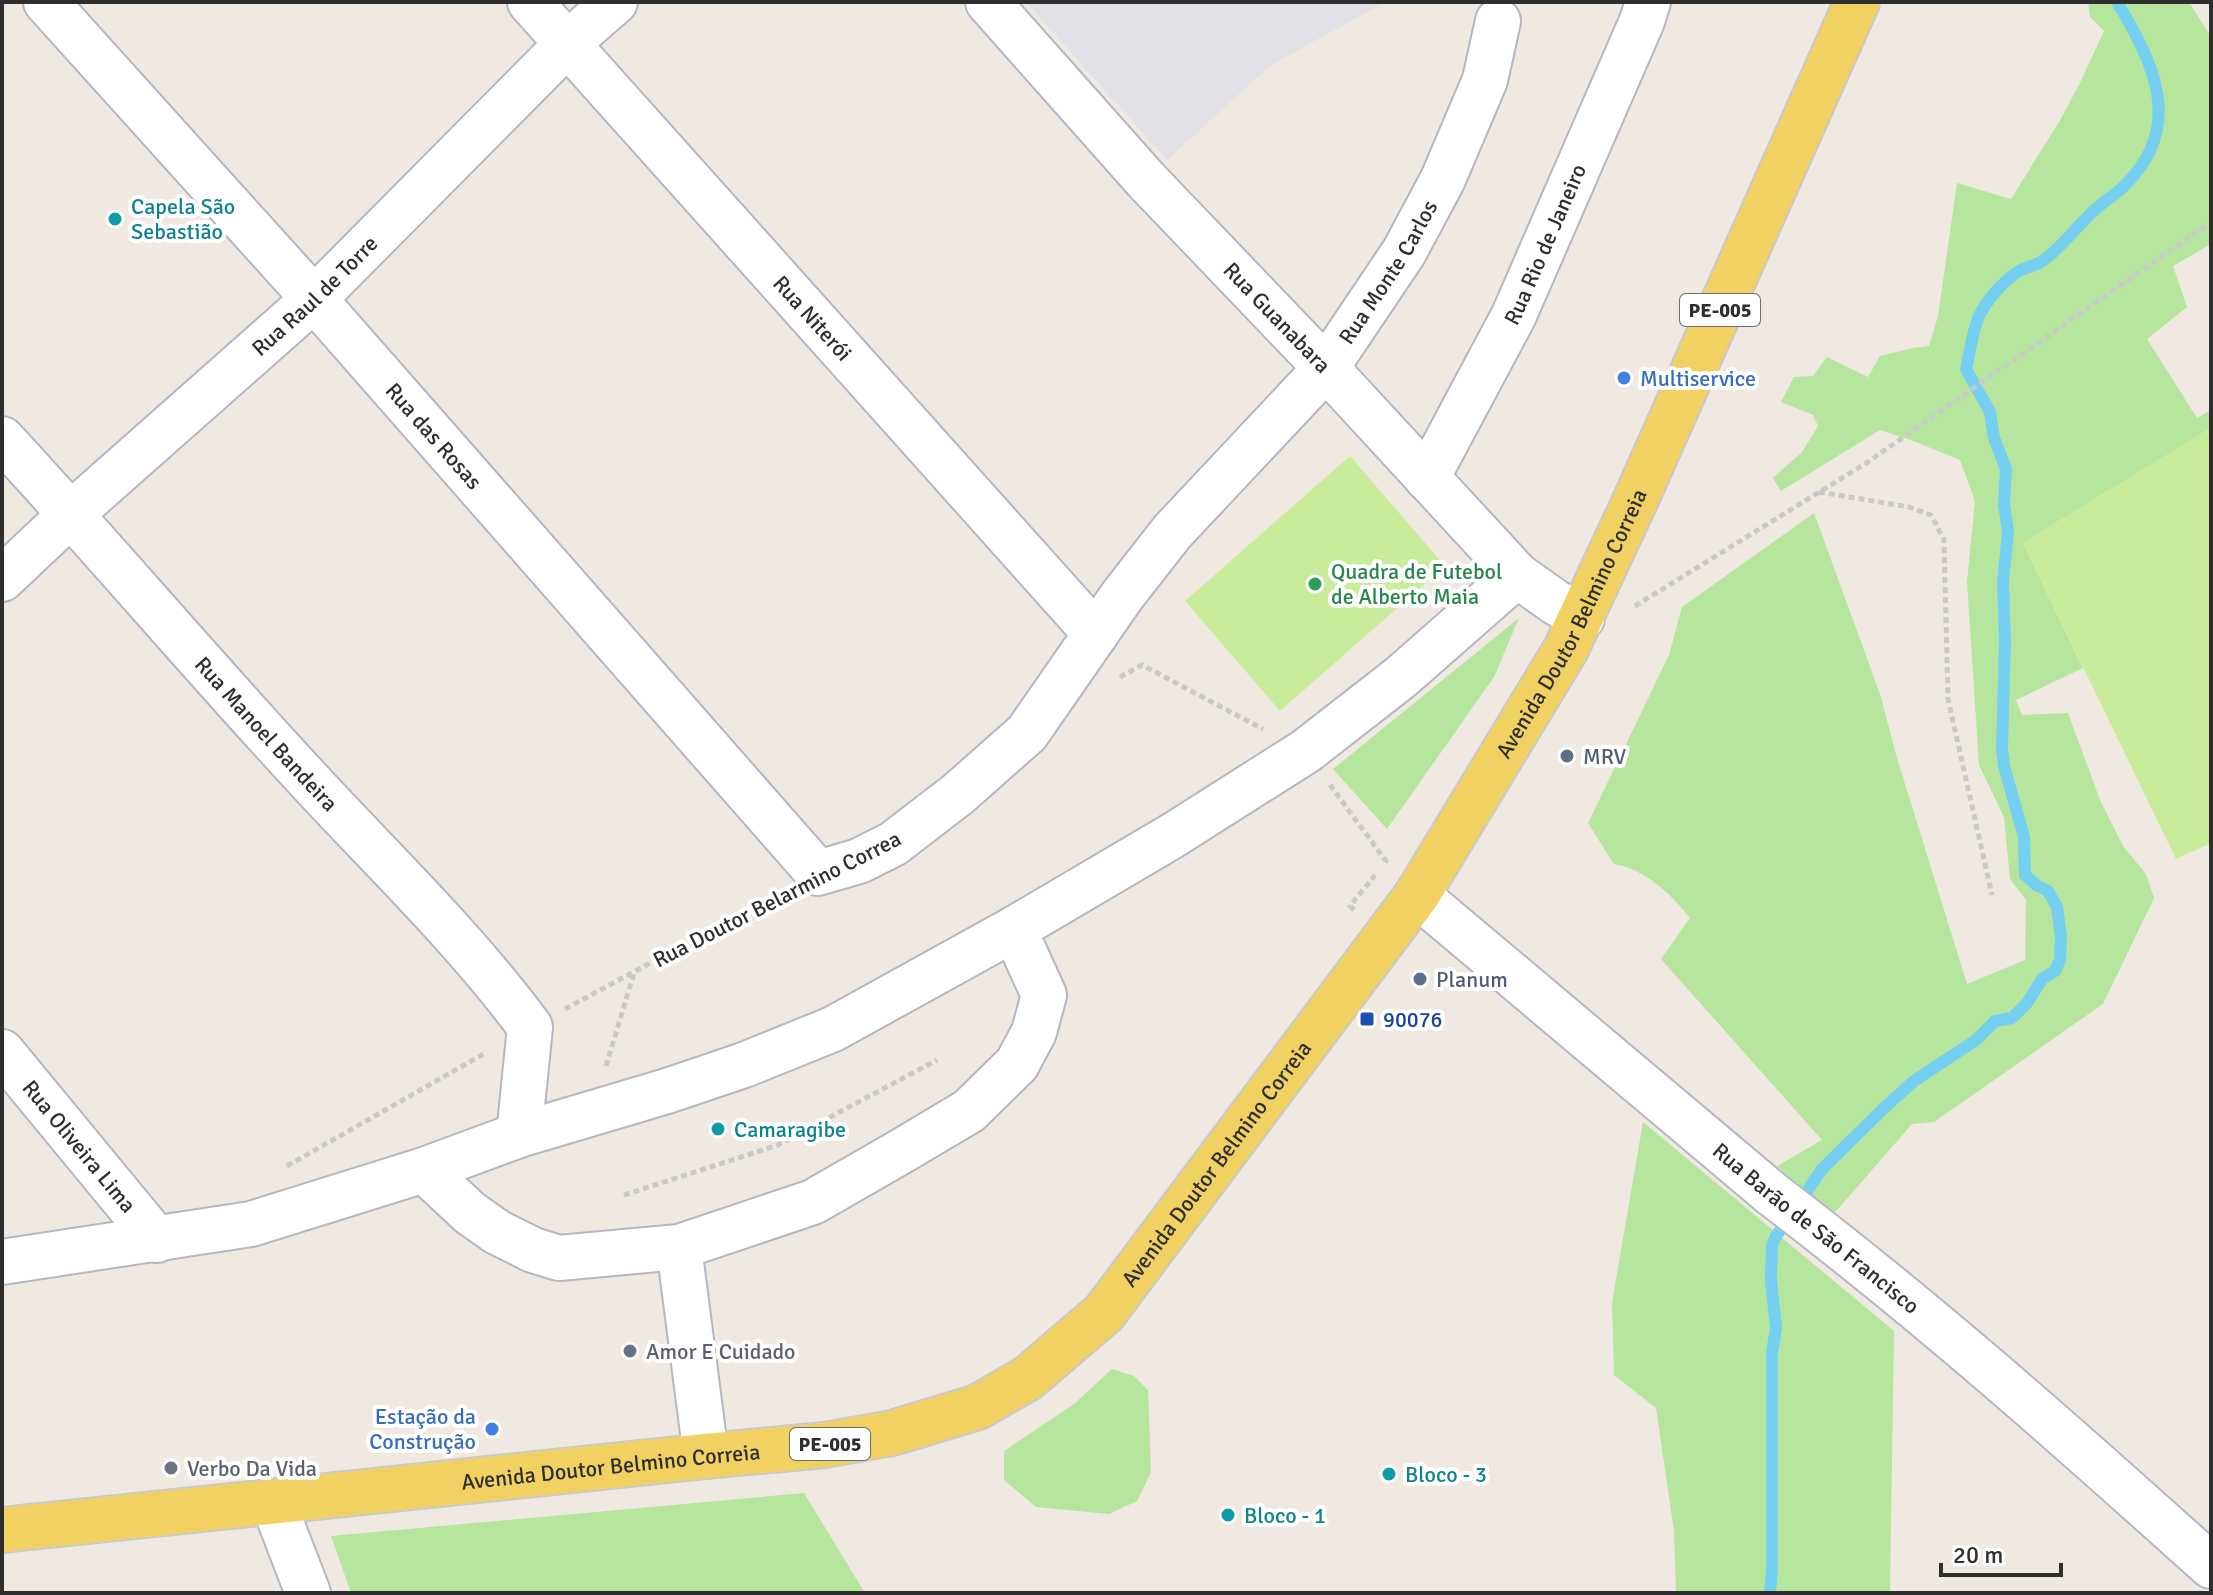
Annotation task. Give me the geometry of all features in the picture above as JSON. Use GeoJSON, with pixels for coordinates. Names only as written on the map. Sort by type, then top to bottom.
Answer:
{"type":"FeatureCollection","features":[{"type":"Feature","properties":{"kind":"main road","name":"Avenida Doutor Belmino Correia"},"geometry":{"type":"LineString","coordinates":[[2,1530],[825,1445],[892,1433],[978,1407],[1028,1378],[1104,1313],[1387,936],[1417,895],[1566,649],[1857,2]]}},
{"type":"Feature","properties":{"kind":"street","name":"Rua das Rosas"},"geometry":{"type":"LineString","coordinates":[[46,2],[314,299],[818,873]]}},
{"type":"Feature","properties":{"kind":"street","name":"Rua Niterói"},"geometry":{"type":"LineString","coordinates":[[530,2],[1096,634]]}},
{"type":"Feature","properties":{"kind":"street","name":"Rua Raul de Torre"},"geometry":{"type":"LineString","coordinates":[[2,579],[314,299],[568,43],[615,2]]}},
{"type":"Feature","properties":{"kind":"street","name":"Rua Guanabara"},"geometry":{"type":"LineString","coordinates":[[988,2],[1146,180],[1326,368],[1517,575],[1582,618]]}},
{"type":"Feature","properties":{"kind":"street","name":"Rua Rio de Janeiro"},"geometry":{"type":"LineString","coordinates":[[1427,478],[1514,315],[1648,2]]}},
{"type":"Feature","properties":{"kind":"street","name":"Rua Monte Carlos"},"geometry":{"type":"LineString","coordinates":[[1096,634],[1172,532],[1326,368],[1404,252],[1443,179],[1485,80],[1498,21]]}},
{"type":"Feature","properties":{"kind":"street","name":"Rua Manoel Bandeira"},"geometry":{"type":"LineString","coordinates":[[2,439],[303,774],[459,939],[530,1027]]}},
{"type":"Feature","properties":{"kind":"street"},"geometry":{"type":"LineString","coordinates":[[2,1262],[251,1224],[424,1170],[519,1135],[744,1065],[833,1029],[1014,929],[1172,836],[1306,751],[1401,677],[1517,575]]}},
{"type":"Feature","properties":{"kind":"street","name":"Rua Doutor Belarmino Correa"},"geometry":{"type":"LineString","coordinates":[[818,873],[859,861],[893,844],[958,794],[1027,733],[1096,634]]}},
{"type":"Feature","properties":{"kind":"street","name":"Rua Barão de São Francisco"},"geometry":{"type":"LineString","coordinates":[[1417,895],[1772,1194],[1824,1233],[2042,1414],[2211,1566]]}},
{"type":"Feature","properties":{"kind":"street"},"geometry":{"type":"LineString","coordinates":[[424,1170],[470,1213],[497,1232],[533,1250],[559,1258],[679,1247],[813,1202],[969,1111],[1017,1064],[1034,1032],[1044,995],[1014,929]]}},
{"type":"Feature","properties":{"kind":"street"},"geometry":{"type":"LineString","coordinates":[[519,1135],[530,1027]]}},
{"type":"Feature","properties":{"kind":"street","name":"Rua Oliveira Lima"},"geometry":{"type":"LineString","coordinates":[[2,1052],[157,1240]]}},
{"type":"Feature","properties":{"kind":"street"},"geometry":{"type":"LineString","coordinates":[[679,1247],[706,1456]]}},
{"type":"Feature","properties":{"kind":"street"},"geometry":{"type":"LineString","coordinates":[[273,1502],[308,1593]]}},
{"type":"Feature","properties":{"kind":"path"},"geometry":{"type":"LineString","coordinates":[[1632,607],[1868,462],[2211,222]]}},
{"type":"Feature","properties":{"kind":"path"},"geometry":{"type":"LineString","coordinates":[[1819,492],[1909,507],[1931,515],[1944,540],[1948,699],[1992,895]]}},
{"type":"Feature","properties":{"kind":"path"},"geometry":{"type":"LineString","coordinates":[[1118,678],[1142,665],[1306,751],[1386,861],[1350,906],[1387,936]]}},
{"type":"Feature","properties":{"kind":"path","name":"Rua Doutor Belarmino Correa"},"geometry":{"type":"LineString","coordinates":[[282,1169],[530,1027],[818,873]]}},
{"type":"Feature","properties":{"kind":"path"},"geometry":{"type":"LineString","coordinates":[[591,1113],[634,972]]}},
{"type":"Feature","properties":{"kind":"path"},"geometry":{"type":"LineString","coordinates":[[624,1195],[778,1145],[937,1060]]}},
{"type":"Feature","properties":{"kind":"shaded area"},"geometry":{"type":"Polygon","coordinates":[[[1026,2],[1385,2],[1271,65],[1167,160],[1026,2]]]}},
{"type":"Feature","properties":{"kind":"green space"},"geometry":{"type":"Polygon","coordinates":[[[2088,2],[2189,2],[2211,37],[2211,244],[2173,266],[2187,307],[2147,339],[2197,418],[2211,410],[2211,428],[2023,543],[2083,668],[2016,700],[2022,715],[2068,713],[2100,800],[2123,846],[2146,874],[2154,898],[2103,1004],[1934,1122],[1912,1124],[1831,1217],[1777,1166],[1822,1140],[1661,959],[1690,918],[1647,877],[1614,864],[1588,823],[1669,655],[1682,607],[1814,513],[1880,694],[1967,984],[2025,960],[2026,900],[2010,879],[2004,817],[1979,765],[1967,582],[1975,501],[1960,460],[1880,430],[1781,491],[1773,478],[1802,452],[1818,426],[1813,415],[1781,402],[1794,377],[1813,376],[1827,357],[1868,377],[1880,356],[1929,346],[1938,316],[1957,183],[2011,199],[2062,117],[2104,31],[2090,17],[2088,2]]]}},
{"type":"Feature","properties":{"kind":"green space"},"geometry":{"type":"Polygon","coordinates":[[[2211,428],[2211,843],[2176,859],[2023,543],[2211,428]]]}},
{"type":"Feature","properties":{"kind":"green space","name":"Quadra de Futebol de Alberto Maia"},"geometry":{"type":"Polygon","coordinates":[[[1350,456],[1445,566],[1280,711],[1185,601],[1350,456]]]}},
{"type":"Feature","properties":{"kind":"green space"},"geometry":{"type":"Polygon","coordinates":[[[1519,618],[1494,677],[1387,829],[1333,769],[1519,618]]]}},
{"type":"Feature","properties":{"kind":"green space"},"geometry":{"type":"Polygon","coordinates":[[[1643,1122],[1894,1331],[1890,1593],[1676,1593],[1674,1531],[1656,1408],[1614,1375],[1612,1303],[1643,1122]]]}},
{"type":"Feature","properties":{"kind":"green space"},"geometry":{"type":"Polygon","coordinates":[[[1112,1369],[1134,1376],[1148,1390],[1151,1472],[1137,1501],[1109,1514],[1036,1507],[1004,1480],[1004,1451],[1074,1404],[1112,1369]]]}},
{"type":"Feature","properties":{"kind":"green space"},"geometry":{"type":"Polygon","coordinates":[[[804,1493],[865,1593],[351,1593],[331,1536],[804,1493]]]}},
{"type":"Feature","properties":{"kind":"waterway"},"geometry":{"type":"LineString","coordinates":[[1770,1593],[1772,1353],[1776,1328],[1771,1280],[1775,1238],[1822,1169],[1883,1109],[1914,1081],[1976,1040],[1995,1021],[2012,1018],[2027,1003],[2042,979],[2055,971],[2060,960],[2057,907],[2048,891],[2025,875],[2024,837],[2004,766],[2003,582],[2008,532],[2004,504],[2006,469],[1994,438],[1990,412],[1966,369],[1977,322],[1991,297],[2013,275],[2049,256],[2123,187],[2144,162],[2155,139],[2159,116],[2151,70],[2117,2]]}},
{"type":"Feature","properties":{"kind":"place","name":"Capela São Sebastião"},"geometry":{"type":"Point","coordinates":[115,219]}},
{"type":"Feature","properties":{"kind":"place","name":"Multiservice"},"geometry":{"type":"Point","coordinates":[1624,378]}},
{"type":"Feature","properties":{"kind":"place","name":"Quadra de Futebol de Alberto Maia"},"geometry":{"type":"Point","coordinates":[1315,584]}},
{"type":"Feature","properties":{"kind":"place","name":"MRV"},"geometry":{"type":"Point","coordinates":[1567,756]}},
{"type":"Feature","properties":{"kind":"place","name":"Planum"},"geometry":{"type":"Point","coordinates":[1420,979]}},
{"type":"Feature","properties":{"kind":"place","name":"90076"},"geometry":{"type":"Point","coordinates":[1367,1019]}},
{"type":"Feature","properties":{"kind":"place","name":"Camaragibe"},"geometry":{"type":"Point","coordinates":[718,1129]}},
{"type":"Feature","properties":{"kind":"place","name":"Amor E Cuidado"},"geometry":{"type":"Point","coordinates":[630,1351]}},
{"type":"Feature","properties":{"kind":"place","name":"Estação da Construção"},"geometry":{"type":"Point","coordinates":[492,1429]}},
{"type":"Feature","properties":{"kind":"place","name":"Verbo Da Vida"},"geometry":{"type":"Point","coordinates":[171,1468]}},
{"type":"Feature","properties":{"kind":"place","name":"Bloco - 3"},"geometry":{"type":"Point","coordinates":[1389,1474]}},
{"type":"Feature","properties":{"kind":"place","name":"Bloco - 1"},"geometry":{"type":"Point","coordinates":[1228,1515]}}]}
